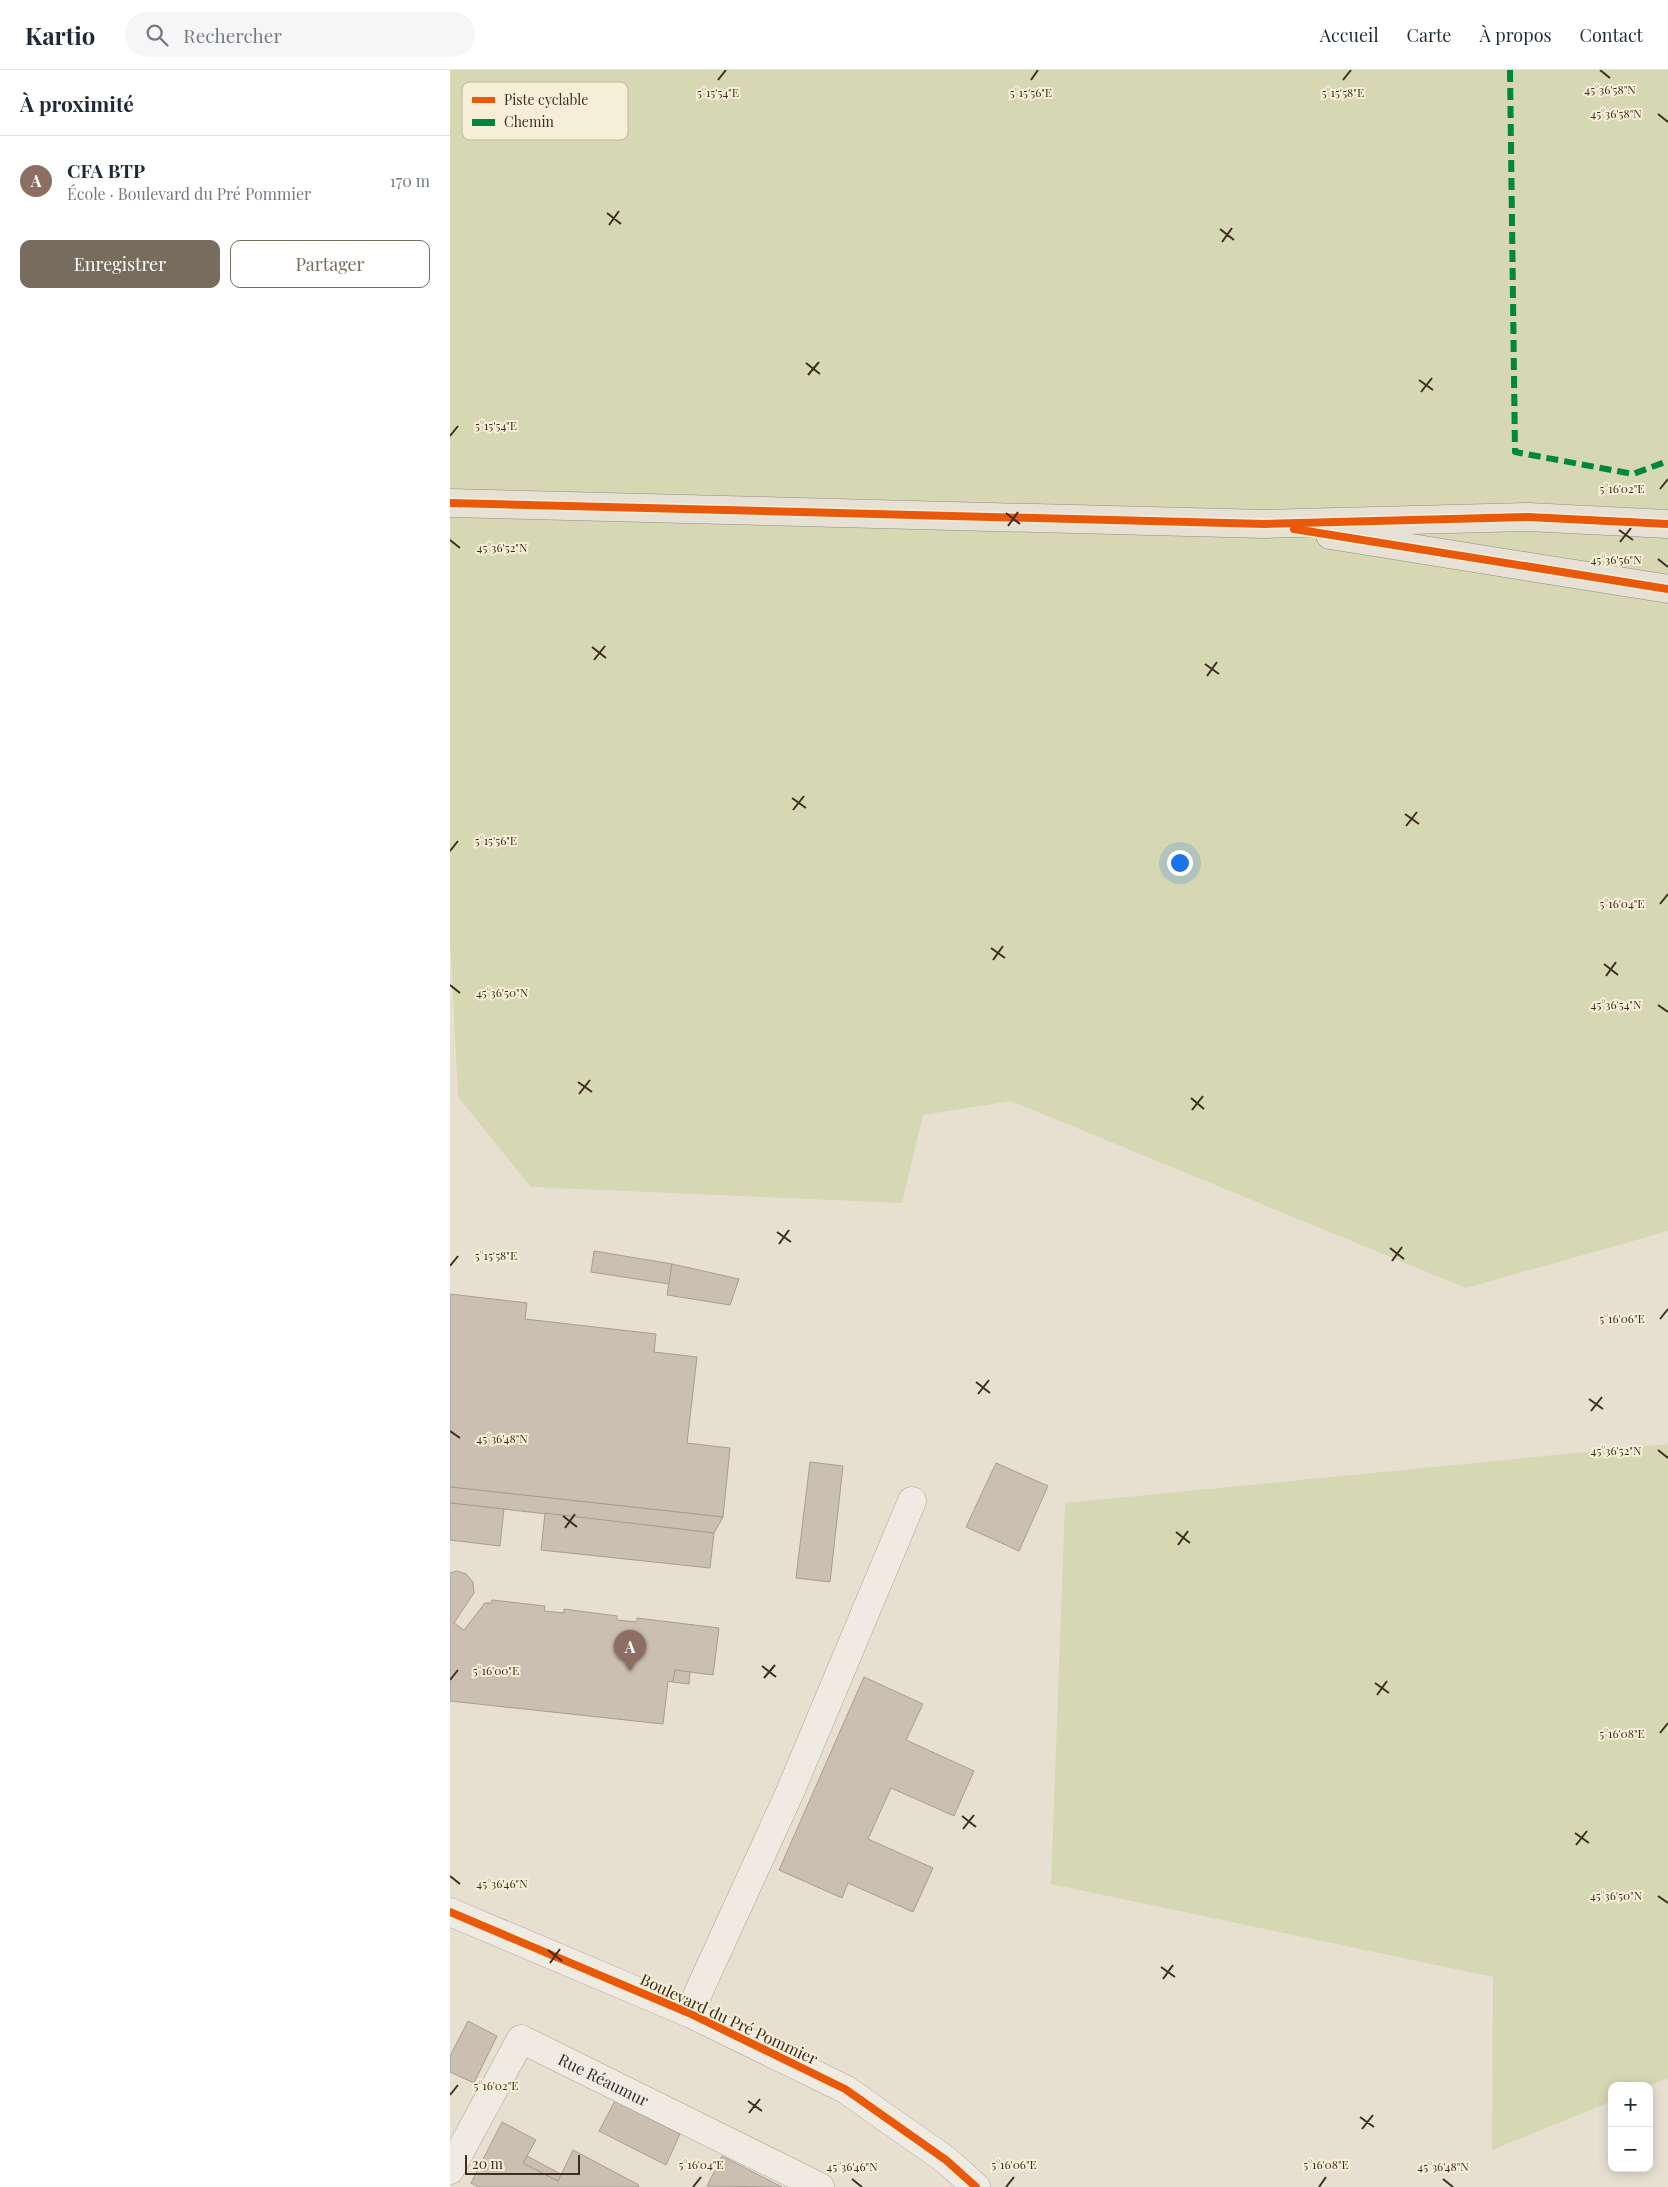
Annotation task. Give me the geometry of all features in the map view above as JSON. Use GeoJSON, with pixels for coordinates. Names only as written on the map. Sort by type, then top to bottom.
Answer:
{"type":"FeatureCollection","features":[{"type":"Feature","properties":{"kind":"main road"},"geometry":{"type":"LineString","coordinates":[[450,503],[1265,524],[1528,517],[1668,524]]}},
{"type":"Feature","properties":{"kind":"main road"},"geometry":{"type":"LineString","coordinates":[[1265,524],[1668,589]]}},
{"type":"Feature","properties":{"kind":"street"},"geometry":{"type":"LineString","coordinates":[[690,2013],[790,1792],[912,1501]]}},
{"type":"Feature","properties":{"kind":"street","name":"Boulevard du Pré Pommier"},"geometry":{"type":"LineString","coordinates":[[450,1912],[690,2013],[845,2089],[946,2160],[976,2187]]}},
{"type":"Feature","properties":{"kind":"street","name":"Rue Réaumur"},"geometry":{"type":"LineString","coordinates":[[450,2170],[521,2039],[820,2187]]}},
{"type":"Feature","properties":{"kind":"green space"},"geometry":{"type":"Polygon","coordinates":[[[450,70],[1668,70],[1668,1231],[1466,1288],[1011,1101],[923,1115],[902,1203],[531,1187],[458,1097],[450,938],[450,70]]]}},
{"type":"Feature","properties":{"kind":"green space"},"geometry":{"type":"Polygon","coordinates":[[[1668,1444],[1668,2078],[1653,2084],[1653,2082],[1608,2082],[1608,2103],[1492,2150],[1493,1977],[1051,1884],[1065,1503],[1668,1444]]]}},
{"type":"Feature","properties":{"kind":"building"},"geometry":{"type":"Polygon","coordinates":[[[594,1251],[672,1264],[669,1284],[591,1272],[594,1251]]]}},
{"type":"Feature","properties":{"kind":"building"},"geometry":{"type":"Polygon","coordinates":[[[672,1264],[739,1279],[730,1305],[667,1295],[672,1264]]]}},
{"type":"Feature","properties":{"kind":"building"},"geometry":{"type":"Polygon","coordinates":[[[450,1294],[527,1303],[525,1319],[656,1334],[654,1352],[697,1357],[687,1443],[730,1448],[723,1517],[450,1487],[450,1294]]]}},
{"type":"Feature","properties":{"kind":"building"},"geometry":{"type":"Polygon","coordinates":[[[810,1462],[843,1466],[830,1582],[796,1578],[810,1462]]]}},
{"type":"Feature","properties":{"kind":"building"},"geometry":{"type":"Polygon","coordinates":[[[996,1463],[1048,1486],[1019,1551],[966,1527],[996,1463]]]}},
{"type":"Feature","properties":{"kind":"building"},"geometry":{"type":"Polygon","coordinates":[[[450,1487],[723,1517],[714,1533],[450,1503],[450,1487]]]}},
{"type":"Feature","properties":{"kind":"building"},"geometry":{"type":"Polygon","coordinates":[[[450,1503],[504,1509],[500,1546],[450,1540],[450,1503]]]}},
{"type":"Feature","properties":{"kind":"building"},"geometry":{"type":"Polygon","coordinates":[[[545,1513],[714,1533],[710,1568],[541,1550],[545,1513]]]}},
{"type":"Feature","properties":{"kind":"building"},"geometry":{"type":"Polygon","coordinates":[[[457,1571],[466,1574],[473,1582],[474,1593],[454,1623],[464,1630],[485,1603],[491,1603],[492,1600],[545,1606],[544,1611],[564,1613],[564,1609],[617,1616],[617,1620],[637,1622],[637,1618],[719,1628],[713,1675],[675,1670],[673,1682],[668,1681],[663,1724],[450,1701],[450,1573],[457,1571]]]}},
{"type":"Feature","properties":{"kind":"building"},"geometry":{"type":"Polygon","coordinates":[[[675,1670],[690,1672],[689,1684],[673,1682],[675,1670]]]}},
{"type":"Feature","properties":{"kind":"building"},"geometry":{"type":"Polygon","coordinates":[[[864,1677],[923,1704],[906,1740],[974,1771],[954,1816],[891,1788],[868,1839],[933,1868],[913,1912],[848,1883],[842,1898],[779,1870],[864,1677]]]}},
{"type":"Feature","properties":{"kind":"building"},"geometry":{"type":"Polygon","coordinates":[[[468,2021],[497,2036],[474,2083],[450,2072],[450,2056],[468,2021]]]}},
{"type":"Feature","properties":{"kind":"building"},"geometry":{"type":"Polygon","coordinates":[[[615,2101],[680,2134],[666,2165],[599,2131],[615,2101]]]}},
{"type":"Feature","properties":{"kind":"building"},"geometry":{"type":"Polygon","coordinates":[[[502,2122],[536,2140],[523,2163],[558,2181],[573,2150],[639,2185],[638,2187],[478,2187],[471,2183],[502,2122]]]}},
{"type":"Feature","properties":{"kind":"building"},"geometry":{"type":"Polygon","coordinates":[[[527,2156],[561,2174],[558,2181],[523,2163],[527,2156]]]}},
{"type":"Feature","properties":{"kind":"building"},"geometry":{"type":"Polygon","coordinates":[[[722,2156],[782,2187],[707,2186],[722,2156]]]}},
{"type":"Feature","properties":{"kind":"marked path"},"geometry":{"type":"LineString","coordinates":[[1510,70],[1515,452],[1633,474],[1668,461]]}},
{"type":"Feature","properties":{"kind":"cycle path"},"geometry":{"type":"LineString","coordinates":[[450,503],[1265,524],[1528,517],[1668,524]]}},
{"type":"Feature","properties":{"kind":"cycle path"},"geometry":{"type":"LineString","coordinates":[[1294,529],[1668,589]]}},
{"type":"Feature","properties":{"kind":"cycle path"},"geometry":{"type":"LineString","coordinates":[[450,1912],[689,2013],[845,2089],[946,2160],[976,2187]]}},
{"type":"Feature","properties":{"kind":"place","name":"CFA BTP"},"geometry":{"type":"Point","coordinates":[630,1671]}}]}
